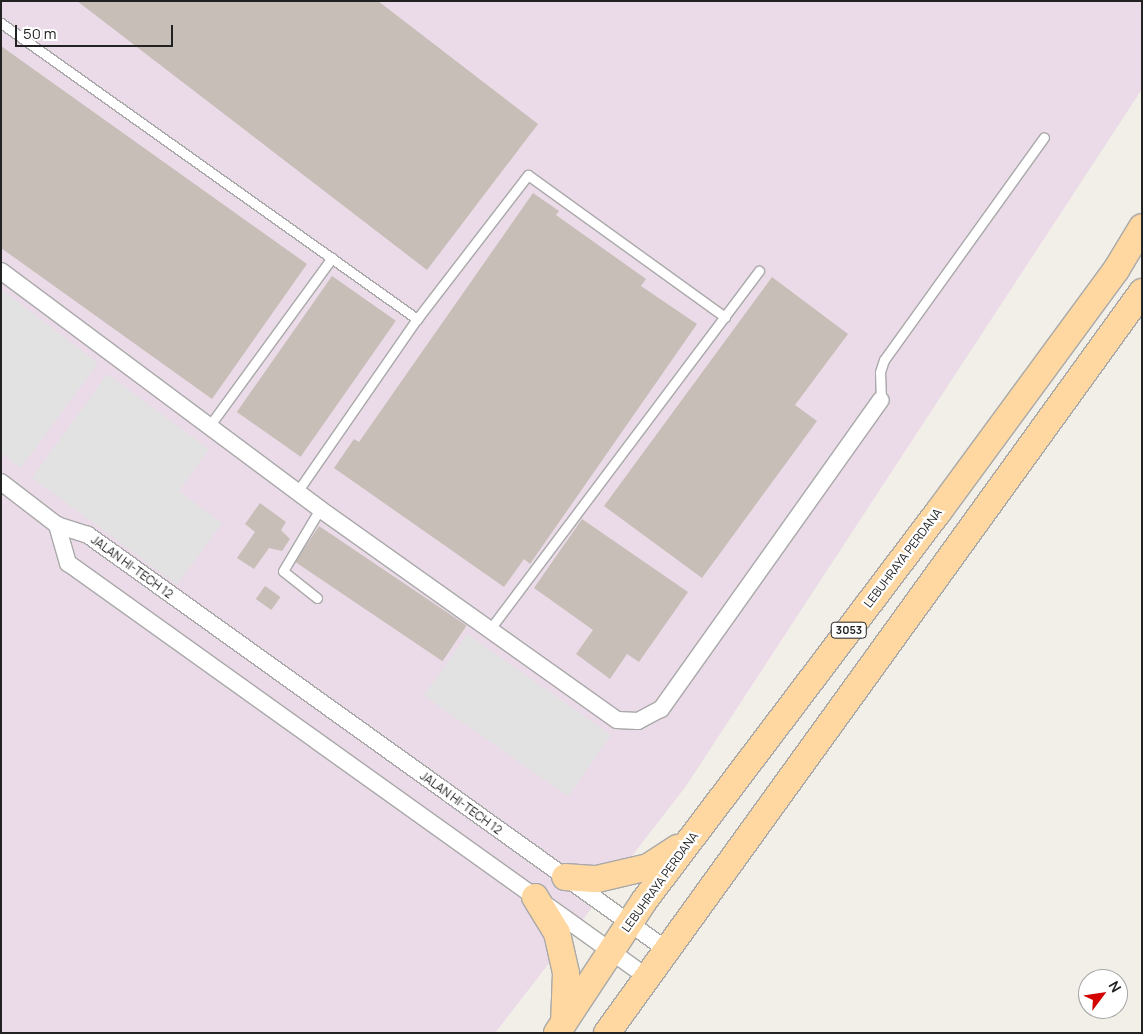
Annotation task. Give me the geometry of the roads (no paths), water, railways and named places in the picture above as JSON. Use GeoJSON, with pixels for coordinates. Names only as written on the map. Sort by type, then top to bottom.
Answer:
{"type":"FeatureCollection","features":[{"type":"Feature","properties":{"kind":"main road","name":"LEBUHRAYA PERDANA"},"geometry":{"type":"LineString","coordinates":[[561,1028],[630,923],[939,511],[1116,270],[1142,227]]}},
{"type":"Feature","properties":{"kind":"main road"},"geometry":{"type":"LineString","coordinates":[[607,1033],[1142,292]]}},
{"type":"Feature","properties":{"kind":"main road"},"geometry":{"type":"LineString","coordinates":[[565,877],[598,879],[648,867],[692,839]]}},
{"type":"Feature","properties":{"kind":"main road"},"geometry":{"type":"LineString","coordinates":[[535,898],[556,933],[564,965],[561,1028]]}},
{"type":"Feature","properties":{"kind":"street"},"geometry":{"type":"LineString","coordinates":[[1,271],[210,425],[320,509],[617,720],[638,721],[661,709],[881,400]]}},
{"type":"Feature","properties":{"kind":"street","name":"JALAN HI-TECH 12"},"geometry":{"type":"LineString","coordinates":[[1,482],[57,525],[88,535],[666,950]]}},
{"type":"Feature","properties":{"kind":"street"},"geometry":{"type":"LineString","coordinates":[[57,525],[68,563],[647,977]]}},
{"type":"Feature","properties":{"kind":"lane"},"geometry":{"type":"LineString","coordinates":[[1,23],[417,319]]}},
{"type":"Feature","properties":{"kind":"lane"},"geometry":{"type":"LineString","coordinates":[[881,400],[880,372],[884,360],[1044,137]]}},
{"type":"Feature","properties":{"kind":"lane"},"geometry":{"type":"LineString","coordinates":[[297,492],[417,319],[528,175],[725,316]]}},
{"type":"Feature","properties":{"kind":"lane"},"geometry":{"type":"LineString","coordinates":[[210,425],[332,258]]}},
{"type":"Feature","properties":{"kind":"lane"},"geometry":{"type":"LineString","coordinates":[[490,629],[759,271]]}},
{"type":"Feature","properties":{"kind":"lane"},"geometry":{"type":"LineString","coordinates":[[317,598],[283,571],[320,509]]}}]}
